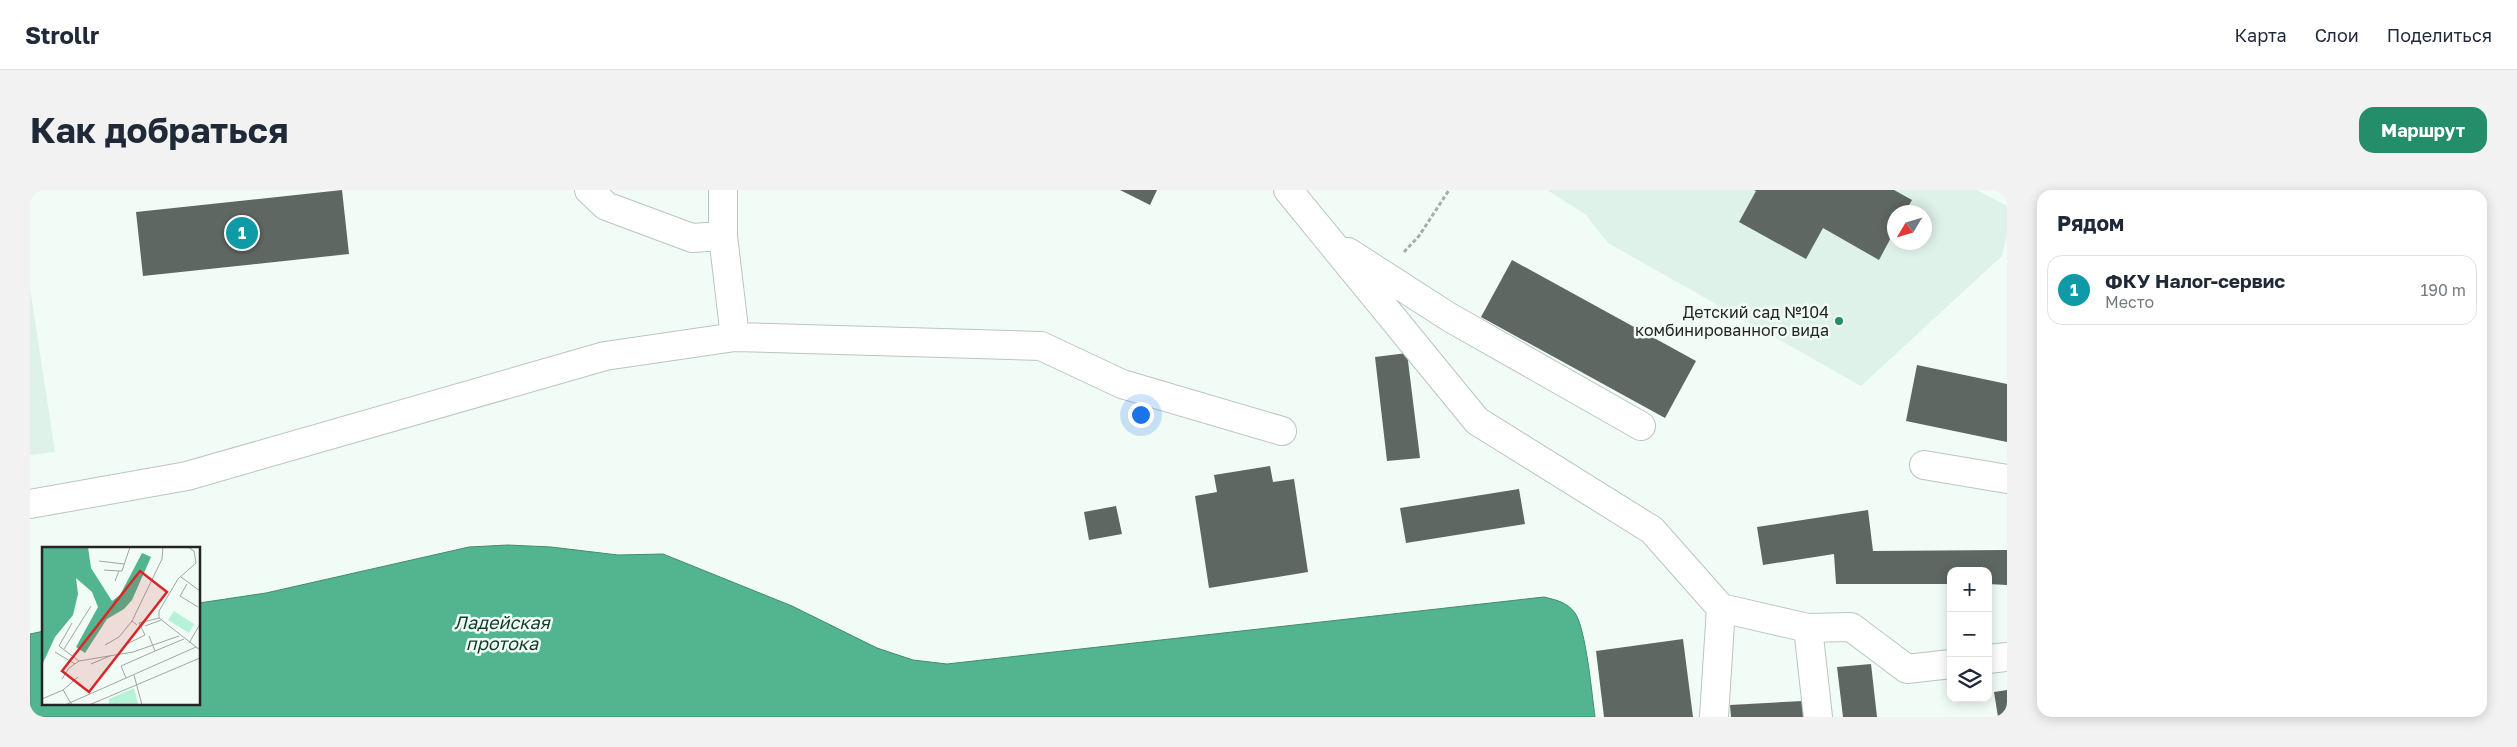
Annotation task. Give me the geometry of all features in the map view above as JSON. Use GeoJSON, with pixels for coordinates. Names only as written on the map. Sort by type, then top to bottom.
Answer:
{"type":"FeatureCollection","features":[{"type":"Feature","properties":{"kind":"lane"},"geometry":{"type":"LineString","coordinates":[[589,190],[606,206],[692,238],[723,236]]}},
{"type":"Feature","properties":{"kind":"lane"},"geometry":{"type":"LineString","coordinates":[[723,190],[723,236],[735,337]]}},
{"type":"Feature","properties":{"kind":"lane"},"geometry":{"type":"LineString","coordinates":[[1288,190],[1477,422],[1652,530],[1721,608],[1808,628],[1851,627],[1907,670],[1947,665]]}},
{"type":"Feature","properties":{"kind":"lane"},"geometry":{"type":"LineString","coordinates":[[1327,240],[1449,317],[1641,426]]}},
{"type":"Feature","properties":{"kind":"lane"},"geometry":{"type":"LineString","coordinates":[[30,504],[187,476],[605,356],[735,337],[1042,346],[1122,384],[1282,431]]}},
{"type":"Feature","properties":{"kind":"lane"},"geometry":{"type":"LineString","coordinates":[[1924,465],[2007,479]]}},
{"type":"Feature","properties":{"kind":"lane"},"geometry":{"type":"LineString","coordinates":[[1714,717],[1721,608]]}},
{"type":"Feature","properties":{"kind":"lane"},"geometry":{"type":"LineString","coordinates":[[1808,628],[1818,717]]}},
{"type":"Feature","properties":{"kind":"lane"},"geometry":{"type":"LineString","coordinates":[[1992,659],[2007,657]]}},
{"type":"Feature","properties":{"kind":"path"},"geometry":{"type":"LineString","coordinates":[[1384,275],[1419,236],[1449,190]]}},
{"type":"Feature","properties":{"kind":"shaded area","name":"Детский сад №104 комбинированного вида"},"geometry":{"type":"Polygon","coordinates":[[[1547,190],[1977,190],[2007,206],[2007,235],[2002,256],[1861,386],[1608,243],[1585,214],[1547,190]]]}},
{"type":"Feature","properties":{"kind":"shaded area"},"geometry":{"type":"Polygon","coordinates":[[[30,288],[55,452],[30,455],[30,288]]]}},
{"type":"Feature","properties":{"kind":"water","name":"Ладейская протока"},"geometry":{"type":"Polygon","coordinates":[[[508,545],[551,547],[618,555],[663,554],[792,606],[877,648],[913,660],[947,664],[1544,597],[1568,606],[1575,613],[1579,621],[1588,663],[1595,717],[30,717],[30,634],[42,631],[42,704],[200,704],[200,603],[266,593],[469,547],[508,545]]]}},
{"type":"Feature","properties":{"kind":"building"},"geometry":{"type":"Polygon","coordinates":[[[342,190],[349,254],[143,276],[136,212],[342,190]]]}},
{"type":"Feature","properties":{"kind":"building"},"geometry":{"type":"Polygon","coordinates":[[[1120,190],[1157,190],[1150,205],[1120,190]]]}},
{"type":"Feature","properties":{"kind":"building"},"geometry":{"type":"Polygon","coordinates":[[[1754,190],[1894,190],[1912,200],[1909,205],[1887,205],[1887,245],[1879,260],[1823,228],[1806,259],[1739,222],[1756,191],[1754,190]]]}},
{"type":"Feature","properties":{"kind":"building"},"geometry":{"type":"Polygon","coordinates":[[[1512,260],[1696,361],[1665,418],[1481,317],[1512,260]]]}},
{"type":"Feature","properties":{"kind":"building"},"geometry":{"type":"Polygon","coordinates":[[[1407,353],[1420,458],[1387,461],[1375,357],[1407,353]]]}},
{"type":"Feature","properties":{"kind":"building"},"geometry":{"type":"Polygon","coordinates":[[[1917,365],[2007,384],[2007,442],[1906,421],[1917,365]]]}},
{"type":"Feature","properties":{"kind":"building"},"geometry":{"type":"Polygon","coordinates":[[[1270,466],[1273,482],[1294,479],[1308,572],[1209,588],[1195,496],[1217,492],[1214,475],[1270,466]]]}},
{"type":"Feature","properties":{"kind":"building"},"geometry":{"type":"Polygon","coordinates":[[[1519,489],[1525,524],[1406,543],[1400,508],[1519,489]]]}},
{"type":"Feature","properties":{"kind":"building"},"geometry":{"type":"Polygon","coordinates":[[[1116,506],[1122,534],[1089,540],[1084,512],[1116,506]]]}},
{"type":"Feature","properties":{"kind":"building"},"geometry":{"type":"Polygon","coordinates":[[[1868,510],[1873,551],[2007,550],[2007,585],[1992,584],[1992,567],[1947,567],[1947,584],[1836,584],[1834,554],[1763,565],[1757,527],[1868,510]]]}},
{"type":"Feature","properties":{"kind":"building"},"geometry":{"type":"Polygon","coordinates":[[[1683,639],[1693,717],[1604,717],[1596,651],[1683,639]]]}},
{"type":"Feature","properties":{"kind":"building"},"geometry":{"type":"Polygon","coordinates":[[[1871,664],[1877,717],[1843,717],[1837,667],[1871,664]]]}},
{"type":"Feature","properties":{"kind":"building"},"geometry":{"type":"Polygon","coordinates":[[[2007,690],[2007,717],[1998,717],[1994,692],[2007,690]]]}},
{"type":"Feature","properties":{"kind":"building"},"geometry":{"type":"Polygon","coordinates":[[[1803,701],[1804,717],[1731,717],[1730,705],[1803,701]]]}},
{"type":"Feature","properties":{"kind":"place","name":"ФКУ Налог-сервис"},"geometry":{"type":"Point","coordinates":[242,233]}},
{"type":"Feature","properties":{"kind":"place","name":"Детский сад №104 комбинированного вида"},"geometry":{"type":"Point","coordinates":[1839,321]}}]}
